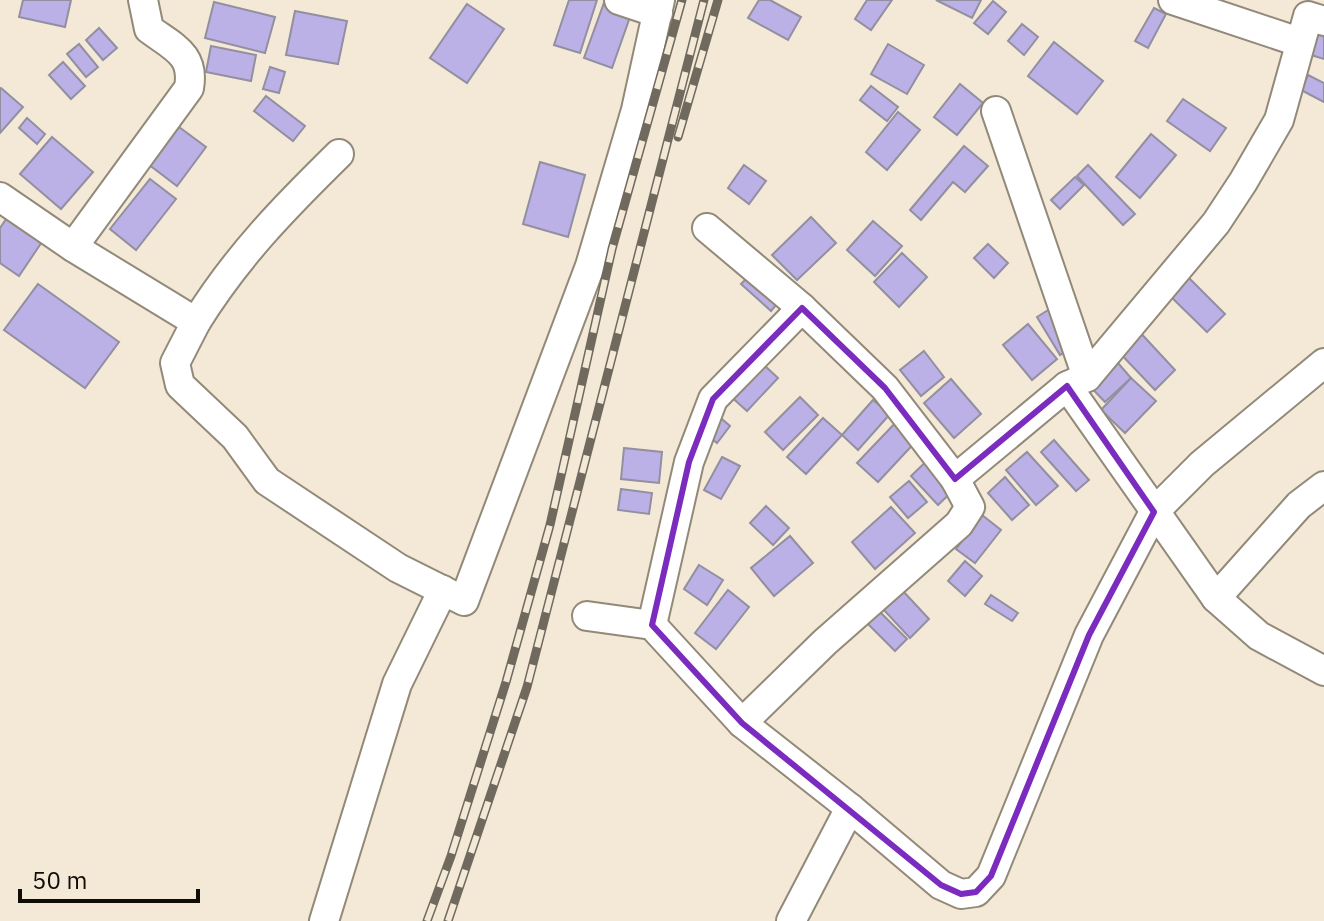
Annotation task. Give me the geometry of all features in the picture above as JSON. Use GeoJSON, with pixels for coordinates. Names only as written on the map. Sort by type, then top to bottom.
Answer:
{"type":"FeatureCollection","features":[{"type":"Feature","properties":{"kind":"street"},"geometry":{"type":"LineString","coordinates":[[73,247],[189,88],[192,71],[185,56],[149,29],[143,0]]}},
{"type":"Feature","properties":{"kind":"street"},"geometry":{"type":"LineString","coordinates":[[339,154],[262,230],[226,275],[175,363],[180,385],[235,437],[267,481],[398,568],[464,601],[590,266],[636,110],[659,7],[619,0]]}},
{"type":"Feature","properties":{"kind":"street"},"geometry":{"type":"LineString","coordinates":[[955,479],[1077,381],[1216,223],[1279,120],[1310,20],[1173,0]]}},
{"type":"Feature","properties":{"kind":"street"},"geometry":{"type":"LineString","coordinates":[[996,111],[1077,381],[1154,512],[1216,598],[1259,636],[1324,671]]}},
{"type":"Feature","properties":{"kind":"street"},"geometry":{"type":"LineString","coordinates":[[0,197],[73,247],[196,322]]}},
{"type":"Feature","properties":{"kind":"street"},"geometry":{"type":"LineString","coordinates":[[707,228],[802,308],[885,388],[955,479],[970,507],[959,524],[825,642],[742,723]]}},
{"type":"Feature","properties":{"kind":"street"},"geometry":{"type":"LineString","coordinates":[[652,625],[689,462],[713,399],[802,308]]}},
{"type":"Feature","properties":{"kind":"street"},"geometry":{"type":"LineString","coordinates":[[587,616],[652,625],[742,723],[941,885],[961,894],[976,892],[991,876],[1089,635],[1154,512],[1202,464],[1324,363]]}},
{"type":"Feature","properties":{"kind":"street"},"geometry":{"type":"LineString","coordinates":[[1216,598],[1299,505],[1324,486]]}},
{"type":"Feature","properties":{"kind":"street"},"geometry":{"type":"LineString","coordinates":[[324,921],[397,684],[443,590]]}},
{"type":"Feature","properties":{"kind":"street"},"geometry":{"type":"LineString","coordinates":[[791,921],[850,808]]}},
{"type":"Feature","properties":{"kind":"highlighted area"},"geometry":{"type":"Polygon","coordinates":[[[802,308],[885,388],[955,479],[1067,386],[1154,512],[1089,635],[991,876],[976,892],[961,894],[941,885],[742,723],[652,625],[689,462],[713,399],[802,308]]]}},
{"type":"Feature","properties":{"kind":"building"},"geometry":{"type":"Polygon","coordinates":[[[23,0],[71,0],[65,27],[19,17],[23,0]]]}},
{"type":"Feature","properties":{"kind":"building"},"geometry":{"type":"Polygon","coordinates":[[[569,0],[597,0],[580,53],[554,45],[569,0]]]}},
{"type":"Feature","properties":{"kind":"building"},"geometry":{"type":"Polygon","coordinates":[[[605,0],[636,0],[612,68],[584,58],[605,0]]]}},
{"type":"Feature","properties":{"kind":"building"},"geometry":{"type":"Polygon","coordinates":[[[759,0],[770,0],[801,17],[788,40],[748,18],[759,0]]]}},
{"type":"Feature","properties":{"kind":"building"},"geometry":{"type":"Polygon","coordinates":[[[867,0],[892,0],[871,30],[855,19],[867,0]]]}},
{"type":"Feature","properties":{"kind":"building"},"geometry":{"type":"Polygon","coordinates":[[[936,0],[981,0],[972,18],[936,0]]]}},
{"type":"Feature","properties":{"kind":"building"},"geometry":{"type":"Polygon","coordinates":[[[993,1],[1006,12],[988,34],[974,23],[993,1]]]}},
{"type":"Feature","properties":{"kind":"building"},"geometry":{"type":"Polygon","coordinates":[[[214,2],[275,17],[265,53],[205,38],[214,2]]]}},
{"type":"Feature","properties":{"kind":"building"},"geometry":{"type":"Polygon","coordinates":[[[467,4],[504,29],[467,83],[430,58],[467,4]]]}},
{"type":"Feature","properties":{"kind":"building"},"geometry":{"type":"Polygon","coordinates":[[[1154,8],[1166,14],[1148,48],[1135,41],[1154,8]]]}},
{"type":"Feature","properties":{"kind":"building"},"geometry":{"type":"Polygon","coordinates":[[[295,11],[347,21],[338,64],[286,55],[295,11]]]}},
{"type":"Feature","properties":{"kind":"building"},"geometry":{"type":"Polygon","coordinates":[[[1320,23],[1324,25],[1324,59],[1311,55],[1320,23]]]}},
{"type":"Feature","properties":{"kind":"building"},"geometry":{"type":"Polygon","coordinates":[[[1022,24],[1038,37],[1024,55],[1008,41],[1022,24]]]}},
{"type":"Feature","properties":{"kind":"building"},"geometry":{"type":"Polygon","coordinates":[[[99,28],[117,48],[103,60],[86,40],[99,28]]]}},
{"type":"Feature","properties":{"kind":"building"},"geometry":{"type":"Polygon","coordinates":[[[1054,42],[1103,81],[1077,114],[1028,76],[1054,42]]]}},
{"type":"Feature","properties":{"kind":"building"},"geometry":{"type":"Polygon","coordinates":[[[79,44],[98,67],[86,77],[67,54],[79,44]]]}},
{"type":"Feature","properties":{"kind":"building"},"geometry":{"type":"Polygon","coordinates":[[[888,44],[924,65],[907,94],[871,74],[888,44]]]}},
{"type":"Feature","properties":{"kind":"building"},"geometry":{"type":"Polygon","coordinates":[[[211,46],[256,55],[251,81],[206,72],[211,46]]]}},
{"type":"Feature","properties":{"kind":"building"},"geometry":{"type":"Polygon","coordinates":[[[63,62],[85,86],[71,99],[49,75],[63,62]]]}},
{"type":"Feature","properties":{"kind":"building"},"geometry":{"type":"Polygon","coordinates":[[[270,67],[285,72],[279,93],[263,89],[270,67]]]}},
{"type":"Feature","properties":{"kind":"building"},"geometry":{"type":"Polygon","coordinates":[[[1308,75],[1324,83],[1324,102],[1301,90],[1308,75]]]}},
{"type":"Feature","properties":{"kind":"building"},"geometry":{"type":"Polygon","coordinates":[[[960,84],[983,103],[957,135],[934,117],[960,84]]]}},
{"type":"Feature","properties":{"kind":"building"},"geometry":{"type":"Polygon","coordinates":[[[871,86],[898,107],[887,121],[860,100],[871,86]]]}},
{"type":"Feature","properties":{"kind":"building"},"geometry":{"type":"Polygon","coordinates":[[[0,89],[23,107],[0,133],[0,89]]]}},
{"type":"Feature","properties":{"kind":"building"},"geometry":{"type":"Polygon","coordinates":[[[266,96],[305,126],[293,141],[254,111],[266,96]]]}},
{"type":"Feature","properties":{"kind":"building"},"geometry":{"type":"Polygon","coordinates":[[[1183,99],[1226,128],[1210,151],[1167,121],[1183,99]]]}},
{"type":"Feature","properties":{"kind":"building"},"geometry":{"type":"Polygon","coordinates":[[[156,110],[206,147],[177,186],[127,148],[156,110]]]}},
{"type":"Feature","properties":{"kind":"building"},"geometry":{"type":"Polygon","coordinates":[[[898,112],[920,130],[887,170],[866,152],[898,112]]]}},
{"type":"Feature","properties":{"kind":"building"},"geometry":{"type":"Polygon","coordinates":[[[27,118],[45,134],[37,144],[19,128],[27,118]]]}},
{"type":"Feature","properties":{"kind":"building"},"geometry":{"type":"Polygon","coordinates":[[[1151,134],[1176,155],[1140,198],[1116,177],[1151,134]]]}},
{"type":"Feature","properties":{"kind":"building"},"geometry":{"type":"Polygon","coordinates":[[[52,137],[93,172],[61,209],[20,174],[52,137]]]}},
{"type":"Feature","properties":{"kind":"building"},"geometry":{"type":"Polygon","coordinates":[[[964,146],[988,166],[965,192],[953,182],[921,220],[910,210],[964,146]]]}},
{"type":"Feature","properties":{"kind":"building"},"geometry":{"type":"Polygon","coordinates":[[[540,162],[585,175],[568,237],[523,224],[540,162]]]}},
{"type":"Feature","properties":{"kind":"building"},"geometry":{"type":"Polygon","coordinates":[[[744,165],[766,181],[749,204],[728,188],[744,165]]]}},
{"type":"Feature","properties":{"kind":"building"},"geometry":{"type":"Polygon","coordinates":[[[1088,165],[1135,214],[1123,225],[1077,176],[1088,165]]]}},
{"type":"Feature","properties":{"kind":"building"},"geometry":{"type":"Polygon","coordinates":[[[1075,177],[1084,185],[1060,209],[1051,200],[1075,177]]]}},
{"type":"Feature","properties":{"kind":"building"},"geometry":{"type":"Polygon","coordinates":[[[150,179],[176,199],[136,250],[110,229],[150,179]]]}},
{"type":"Feature","properties":{"kind":"building"},"geometry":{"type":"Polygon","coordinates":[[[19,200],[54,224],[19,276],[0,263],[0,228],[19,200]]]}},
{"type":"Feature","properties":{"kind":"building"},"geometry":{"type":"Polygon","coordinates":[[[811,217],[836,243],[797,280],[772,255],[811,217]]]}},
{"type":"Feature","properties":{"kind":"building"},"geometry":{"type":"Polygon","coordinates":[[[873,221],[902,246],[875,276],[847,250],[873,221]]]}},
{"type":"Feature","properties":{"kind":"building"},"geometry":{"type":"Polygon","coordinates":[[[988,244],[1008,263],[994,278],[974,258],[988,244]]]}},
{"type":"Feature","properties":{"kind":"building"},"geometry":{"type":"Polygon","coordinates":[[[902,253],[927,277],[899,307],[874,282],[902,253]]]}},
{"type":"Feature","properties":{"kind":"building"},"geometry":{"type":"Polygon","coordinates":[[[753,272],[782,298],[771,311],[741,284],[753,272]]]}},
{"type":"Feature","properties":{"kind":"building"},"geometry":{"type":"Polygon","coordinates":[[[1183,272],[1225,314],[1207,332],[1165,291],[1183,272]]]}},
{"type":"Feature","properties":{"kind":"building"},"geometry":{"type":"Polygon","coordinates":[[[38,284],[119,342],[85,388],[4,330],[38,284]]]}},
{"type":"Feature","properties":{"kind":"building"},"geometry":{"type":"Polygon","coordinates":[[[1064,300],[1088,337],[1060,355],[1037,317],[1064,300]]]}},
{"type":"Feature","properties":{"kind":"building"},"geometry":{"type":"Polygon","coordinates":[[[1028,324],[1057,359],[1032,380],[1003,345],[1028,324]]]}},
{"type":"Feature","properties":{"kind":"building"},"geometry":{"type":"Polygon","coordinates":[[[1136,328],[1175,370],[1155,390],[1115,348],[1136,328]]]}},
{"type":"Feature","properties":{"kind":"building"},"geometry":{"type":"Polygon","coordinates":[[[749,351],[778,378],[747,411],[718,385],[749,351]]]}},
{"type":"Feature","properties":{"kind":"building"},"geometry":{"type":"Polygon","coordinates":[[[924,351],[944,377],[921,396],[900,370],[924,351]]]}},
{"type":"Feature","properties":{"kind":"building"},"geometry":{"type":"Polygon","coordinates":[[[1111,355],[1131,378],[1105,402],[1084,380],[1111,355]]]}},
{"type":"Feature","properties":{"kind":"building"},"geometry":{"type":"Polygon","coordinates":[[[1131,378],[1156,401],[1125,433],[1101,410],[1131,378]]]}},
{"type":"Feature","properties":{"kind":"building"},"geometry":{"type":"Polygon","coordinates":[[[951,379],[981,414],[954,438],[924,403],[951,379]]]}},
{"type":"Feature","properties":{"kind":"building"},"geometry":{"type":"Polygon","coordinates":[[[800,397],[818,415],[783,450],[765,432],[800,397]]]}},
{"type":"Feature","properties":{"kind":"building"},"geometry":{"type":"Polygon","coordinates":[[[873,400],[890,414],[858,450],[842,435],[873,400]]]}},
{"type":"Feature","properties":{"kind":"building"},"geometry":{"type":"Polygon","coordinates":[[[709,408],[730,426],[717,443],[695,425],[709,408]]]}},
{"type":"Feature","properties":{"kind":"building"},"geometry":{"type":"Polygon","coordinates":[[[823,418],[842,435],[806,474],[787,457],[823,418]]]}},
{"type":"Feature","properties":{"kind":"building"},"geometry":{"type":"Polygon","coordinates":[[[900,418],[920,437],[878,482],[857,463],[900,418]]]}},
{"type":"Feature","properties":{"kind":"building"},"geometry":{"type":"Polygon","coordinates":[[[1054,440],[1089,480],[1076,491],[1041,452],[1054,440]]]}},
{"type":"Feature","properties":{"kind":"building"},"geometry":{"type":"Polygon","coordinates":[[[624,448],[662,452],[659,483],[621,479],[624,448]]]}},
{"type":"Feature","properties":{"kind":"building"},"geometry":{"type":"Polygon","coordinates":[[[1027,452],[1058,486],[1036,505],[1006,470],[1027,452]]]}},
{"type":"Feature","properties":{"kind":"building"},"geometry":{"type":"Polygon","coordinates":[[[935,453],[962,482],[938,505],[911,476],[935,453]]]}},
{"type":"Feature","properties":{"kind":"building"},"geometry":{"type":"Polygon","coordinates":[[[722,457],[740,466],[721,499],[704,490],[722,457]]]}},
{"type":"Feature","properties":{"kind":"building"},"geometry":{"type":"Polygon","coordinates":[[[1005,477],[1029,505],[1012,520],[988,493],[1005,477]]]}},
{"type":"Feature","properties":{"kind":"building"},"geometry":{"type":"Polygon","coordinates":[[[909,481],[927,502],[908,518],[890,497],[909,481]]]}},
{"type":"Feature","properties":{"kind":"building"},"geometry":{"type":"Polygon","coordinates":[[[621,489],[652,493],[649,514],[618,510],[621,489]]]}},
{"type":"Feature","properties":{"kind":"building"},"geometry":{"type":"Polygon","coordinates":[[[766,506],[789,528],[773,545],[750,523],[766,506]]]}},
{"type":"Feature","properties":{"kind":"building"},"geometry":{"type":"Polygon","coordinates":[[[891,507],[915,533],[875,569],[852,542],[891,507]]]}},
{"type":"Feature","properties":{"kind":"building"},"geometry":{"type":"Polygon","coordinates":[[[982,515],[1001,530],[975,563],[956,549],[982,515]]]}},
{"type":"Feature","properties":{"kind":"building"},"geometry":{"type":"Polygon","coordinates":[[[790,536],[813,563],[774,596],[751,568],[790,536]]]}},
{"type":"Feature","properties":{"kind":"building"},"geometry":{"type":"Polygon","coordinates":[[[965,561],[982,576],[965,596],[948,581],[965,561]]]}},
{"type":"Feature","properties":{"kind":"building"},"geometry":{"type":"Polygon","coordinates":[[[699,565],[723,580],[707,605],[684,589],[699,565]]]}},
{"type":"Feature","properties":{"kind":"building"},"geometry":{"type":"Polygon","coordinates":[[[889,576],[929,619],[910,638],[870,595],[889,576]]]}},
{"type":"Feature","properties":{"kind":"building"},"geometry":{"type":"Polygon","coordinates":[[[728,590],[749,607],[716,649],[695,633],[728,590]]]}},
{"type":"Feature","properties":{"kind":"building"},"geometry":{"type":"Polygon","coordinates":[[[991,595],[1018,613],[1012,621],[985,604],[991,595]]]}},
{"type":"Feature","properties":{"kind":"building"},"geometry":{"type":"Polygon","coordinates":[[[866,598],[907,639],[895,651],[854,610],[866,598]]]}},
{"type":"Feature","properties":{"kind":"railway"},"geometry":{"type":"LineString","coordinates":[[427,921],[506,682],[550,525],[612,249],[682,0]]}},
{"type":"Feature","properties":{"kind":"railway"},"geometry":{"type":"LineString","coordinates":[[448,921],[527,687],[704,0]]}},
{"type":"Feature","properties":{"kind":"railway"},"geometry":{"type":"LineString","coordinates":[[678,137],[718,0]]}}]}
